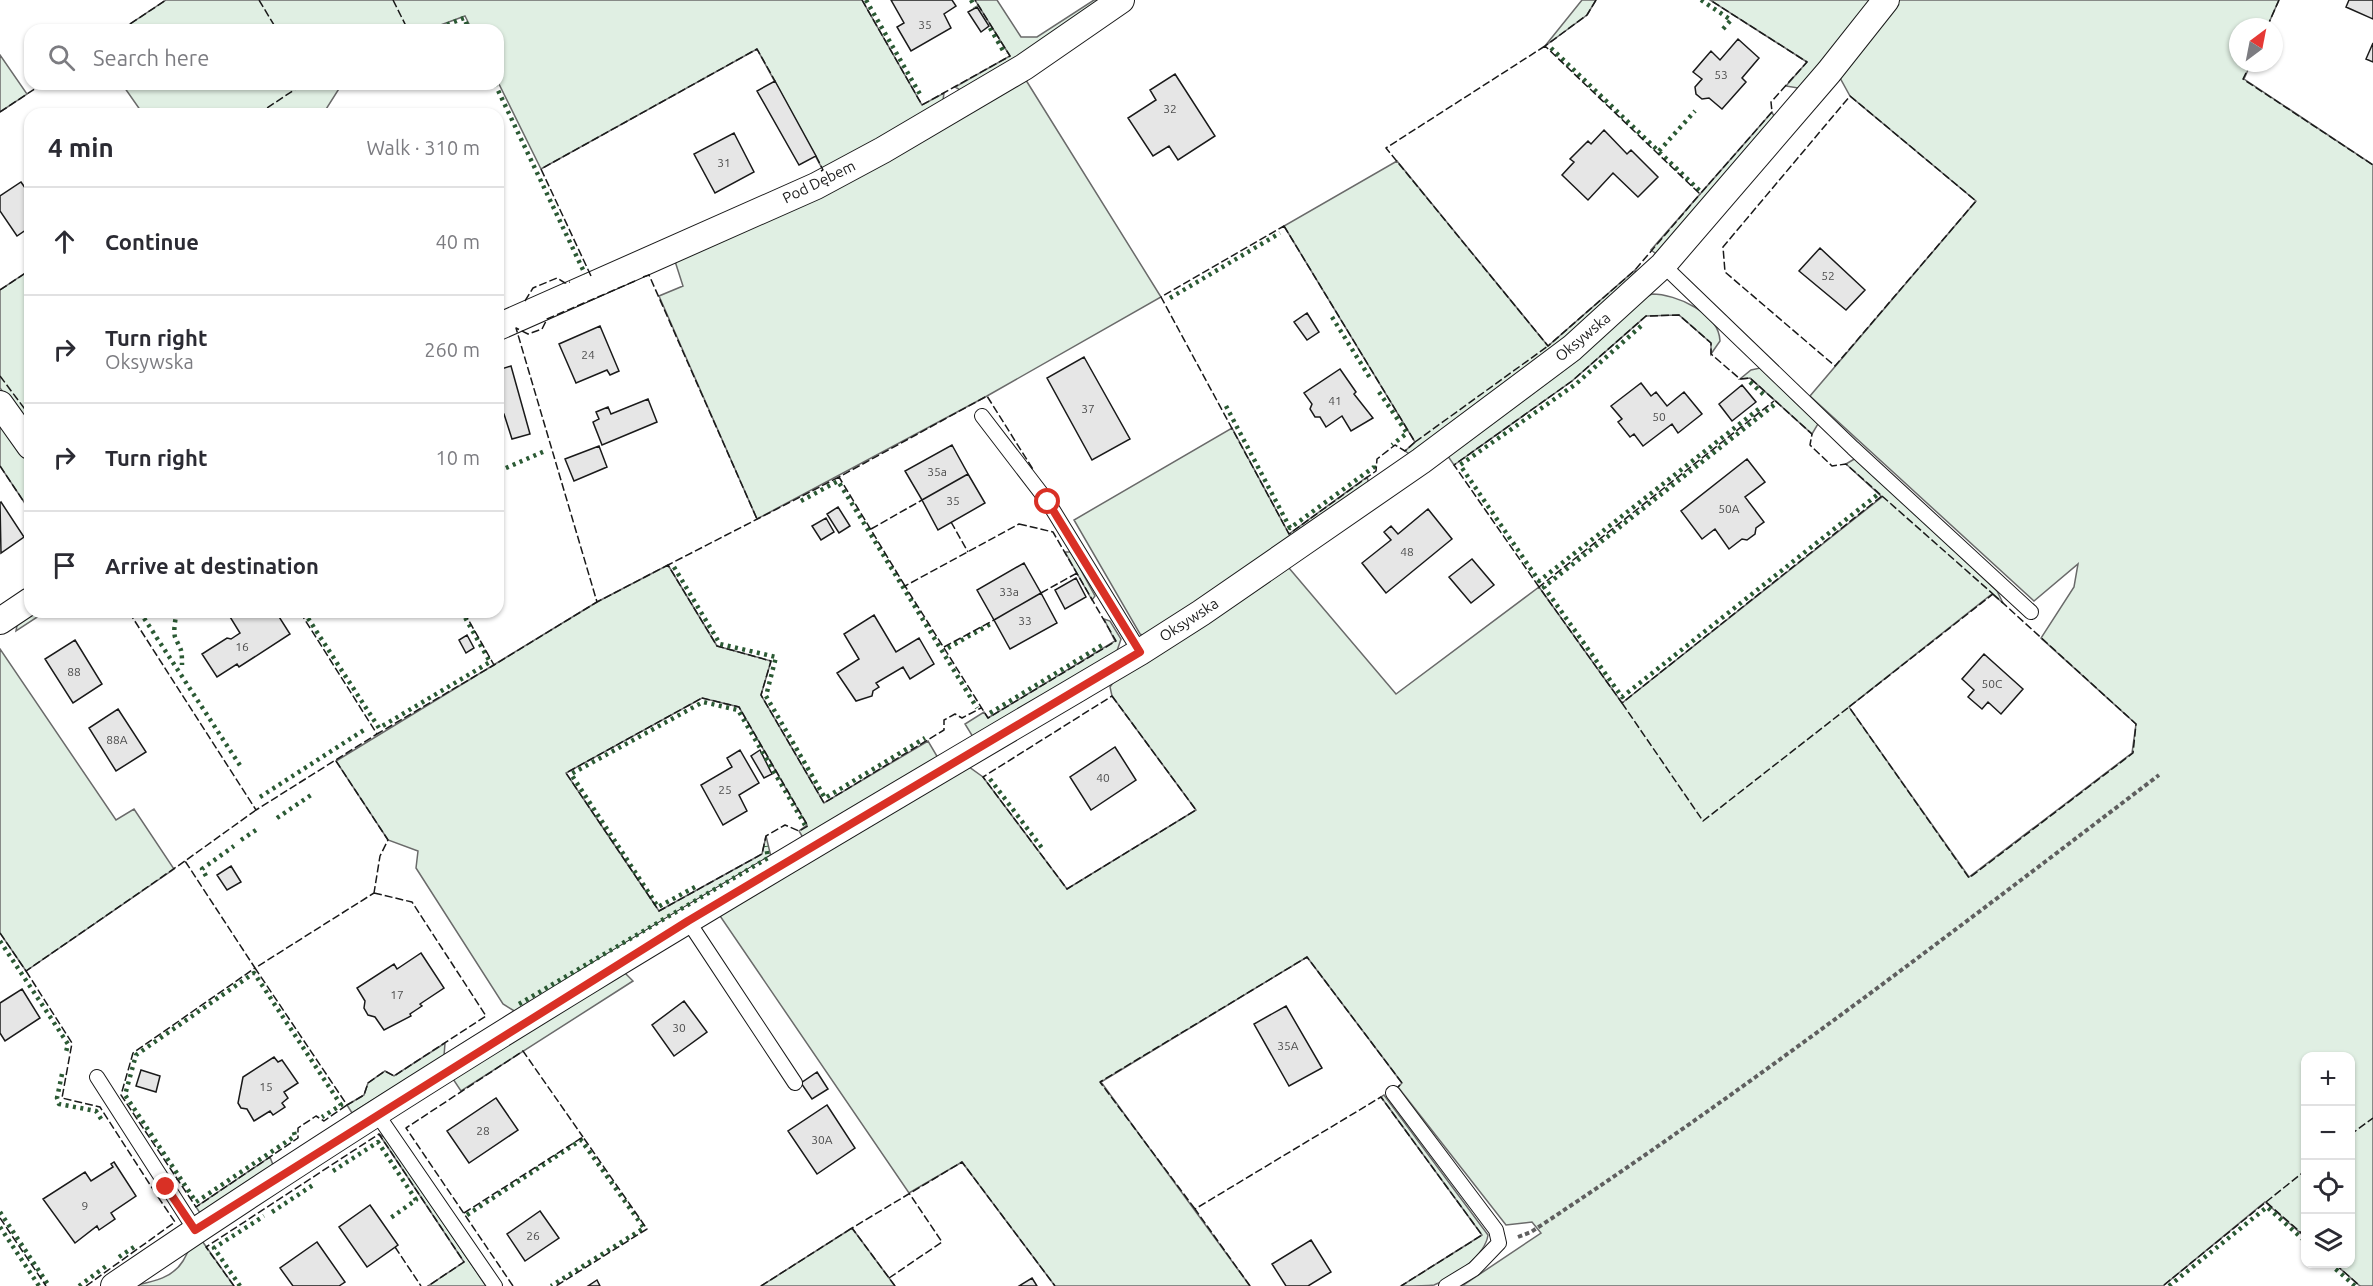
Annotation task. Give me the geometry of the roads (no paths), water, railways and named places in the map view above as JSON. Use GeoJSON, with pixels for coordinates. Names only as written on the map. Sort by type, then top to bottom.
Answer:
{"type":"FeatureCollection","features":[{"type":"Feature","properties":{"kind":"street","name":"Pod Dębem"},"geometry":{"type":"LineString","coordinates":[[504,324],[816,186],[1006,79],[1121,0]]}},
{"type":"Feature","properties":{"kind":"street","name":"Oksywska"},"geometry":{"type":"LineString","coordinates":[[114,1286],[195,1230],[377,1114],[688,921],[1140,652],[1260,573],[1526,384],[1597,326],[1663,265],[1829,72],[1886,0]]}},
{"type":"Feature","properties":{"kind":"street"},"geometry":{"type":"LineString","coordinates":[[0,405],[24,438]]}},
{"type":"Feature","properties":{"kind":"street"},"geometry":{"type":"LineString","coordinates":[[0,621],[24,605]]}},
{"type":"Feature","properties":{"kind":"lane"},"geometry":{"type":"LineString","coordinates":[[1663,265],[1853,448],[2031,612]]}},
{"type":"Feature","properties":{"kind":"lane"},"geometry":{"type":"LineString","coordinates":[[982,416],[1048,502],[1140,652]]}},
{"type":"Feature","properties":{"kind":"lane"},"geometry":{"type":"LineString","coordinates":[[688,921],[795,1083]]}},
{"type":"Feature","properties":{"kind":"lane"},"geometry":{"type":"LineString","coordinates":[[97,1077],[195,1230]]}},
{"type":"Feature","properties":{"kind":"lane"},"geometry":{"type":"LineString","coordinates":[[1393,1093],[1496,1230],[1499,1243],[1474,1269],[1446,1286]]}},
{"type":"Feature","properties":{"kind":"lane"},"geometry":{"type":"LineString","coordinates":[[377,1114],[495,1286]]}}]}
